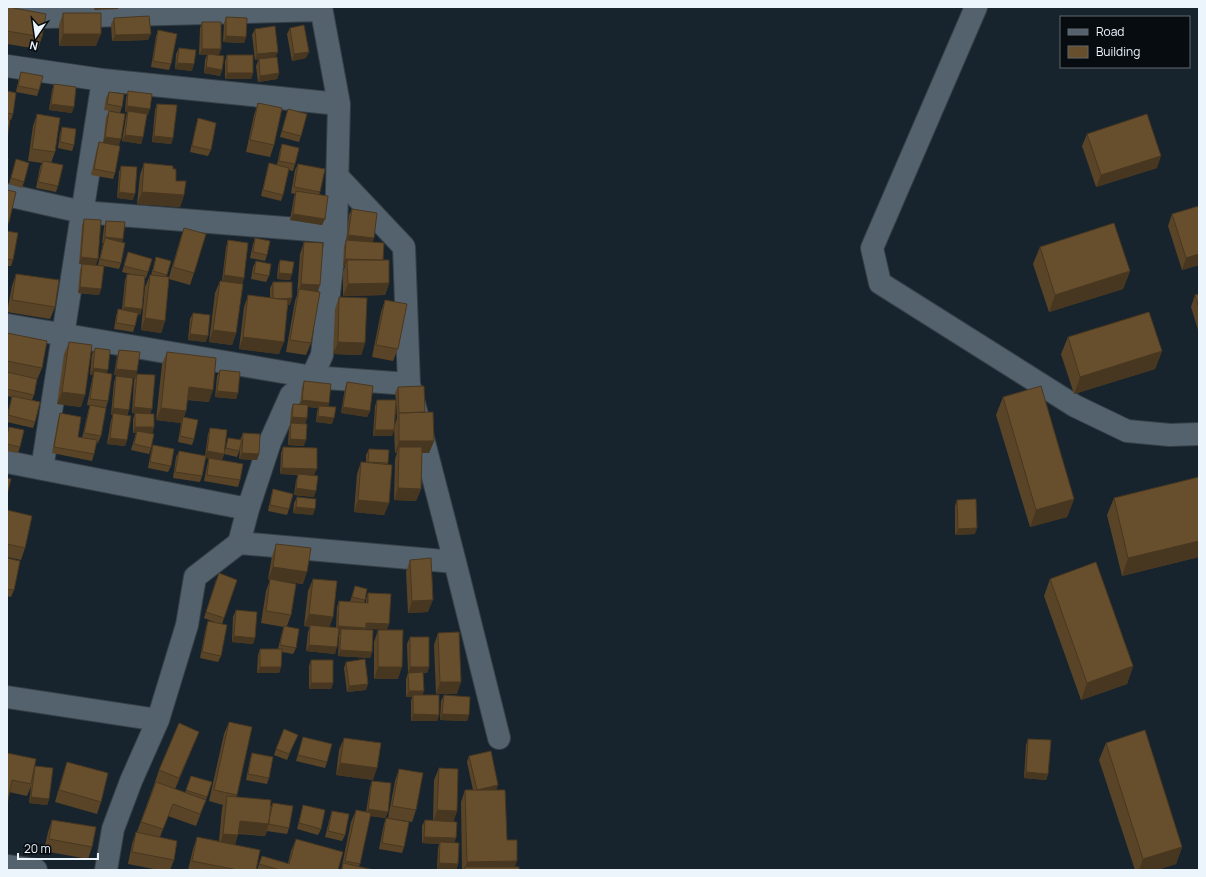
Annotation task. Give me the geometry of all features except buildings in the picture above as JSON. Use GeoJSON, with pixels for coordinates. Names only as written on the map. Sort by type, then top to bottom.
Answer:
{"type":"FeatureCollection","features":[{"type":"Feature","properties":{"kind":"street"},"geometry":{"type":"LineString","coordinates":[[976,7],[872,248],[880,283],[1075,406],[1127,431],[1170,435],[1199,434]]}},
{"type":"Feature","properties":{"kind":"street"},"geometry":{"type":"LineString","coordinates":[[7,18],[321,9],[339,104],[336,232],[322,355],[312,377],[291,394],[270,442],[248,509],[239,543],[196,577],[187,625],[158,720],[130,781],[113,829],[106,870]]}},
{"type":"Feature","properties":{"kind":"street"},"geometry":{"type":"LineString","coordinates":[[8,66],[103,80],[339,104]]}},
{"type":"Feature","properties":{"kind":"street"},"geometry":{"type":"LineString","coordinates":[[42,469],[103,80]]}},
{"type":"Feature","properties":{"kind":"street"},"geometry":{"type":"LineString","coordinates":[[338,177],[404,246],[408,384],[500,738]]}},
{"type":"Feature","properties":{"kind":"street"},"geometry":{"type":"LineString","coordinates":[[7,195],[82,212],[336,232]]}},
{"type":"Feature","properties":{"kind":"street"},"geometry":{"type":"LineString","coordinates":[[7,325],[312,377],[408,384]]}},
{"type":"Feature","properties":{"kind":"street"},"geometry":{"type":"LineString","coordinates":[[7,462],[248,509]]}},
{"type":"Feature","properties":{"kind":"street"},"geometry":{"type":"LineString","coordinates":[[239,543],[455,562]]}},
{"type":"Feature","properties":{"kind":"street"},"geometry":{"type":"LineString","coordinates":[[7,697],[158,720]]}},
{"type":"Feature","properties":{"kind":"street"},"geometry":{"type":"LineString","coordinates":[[7,866],[36,870]]}}]}
